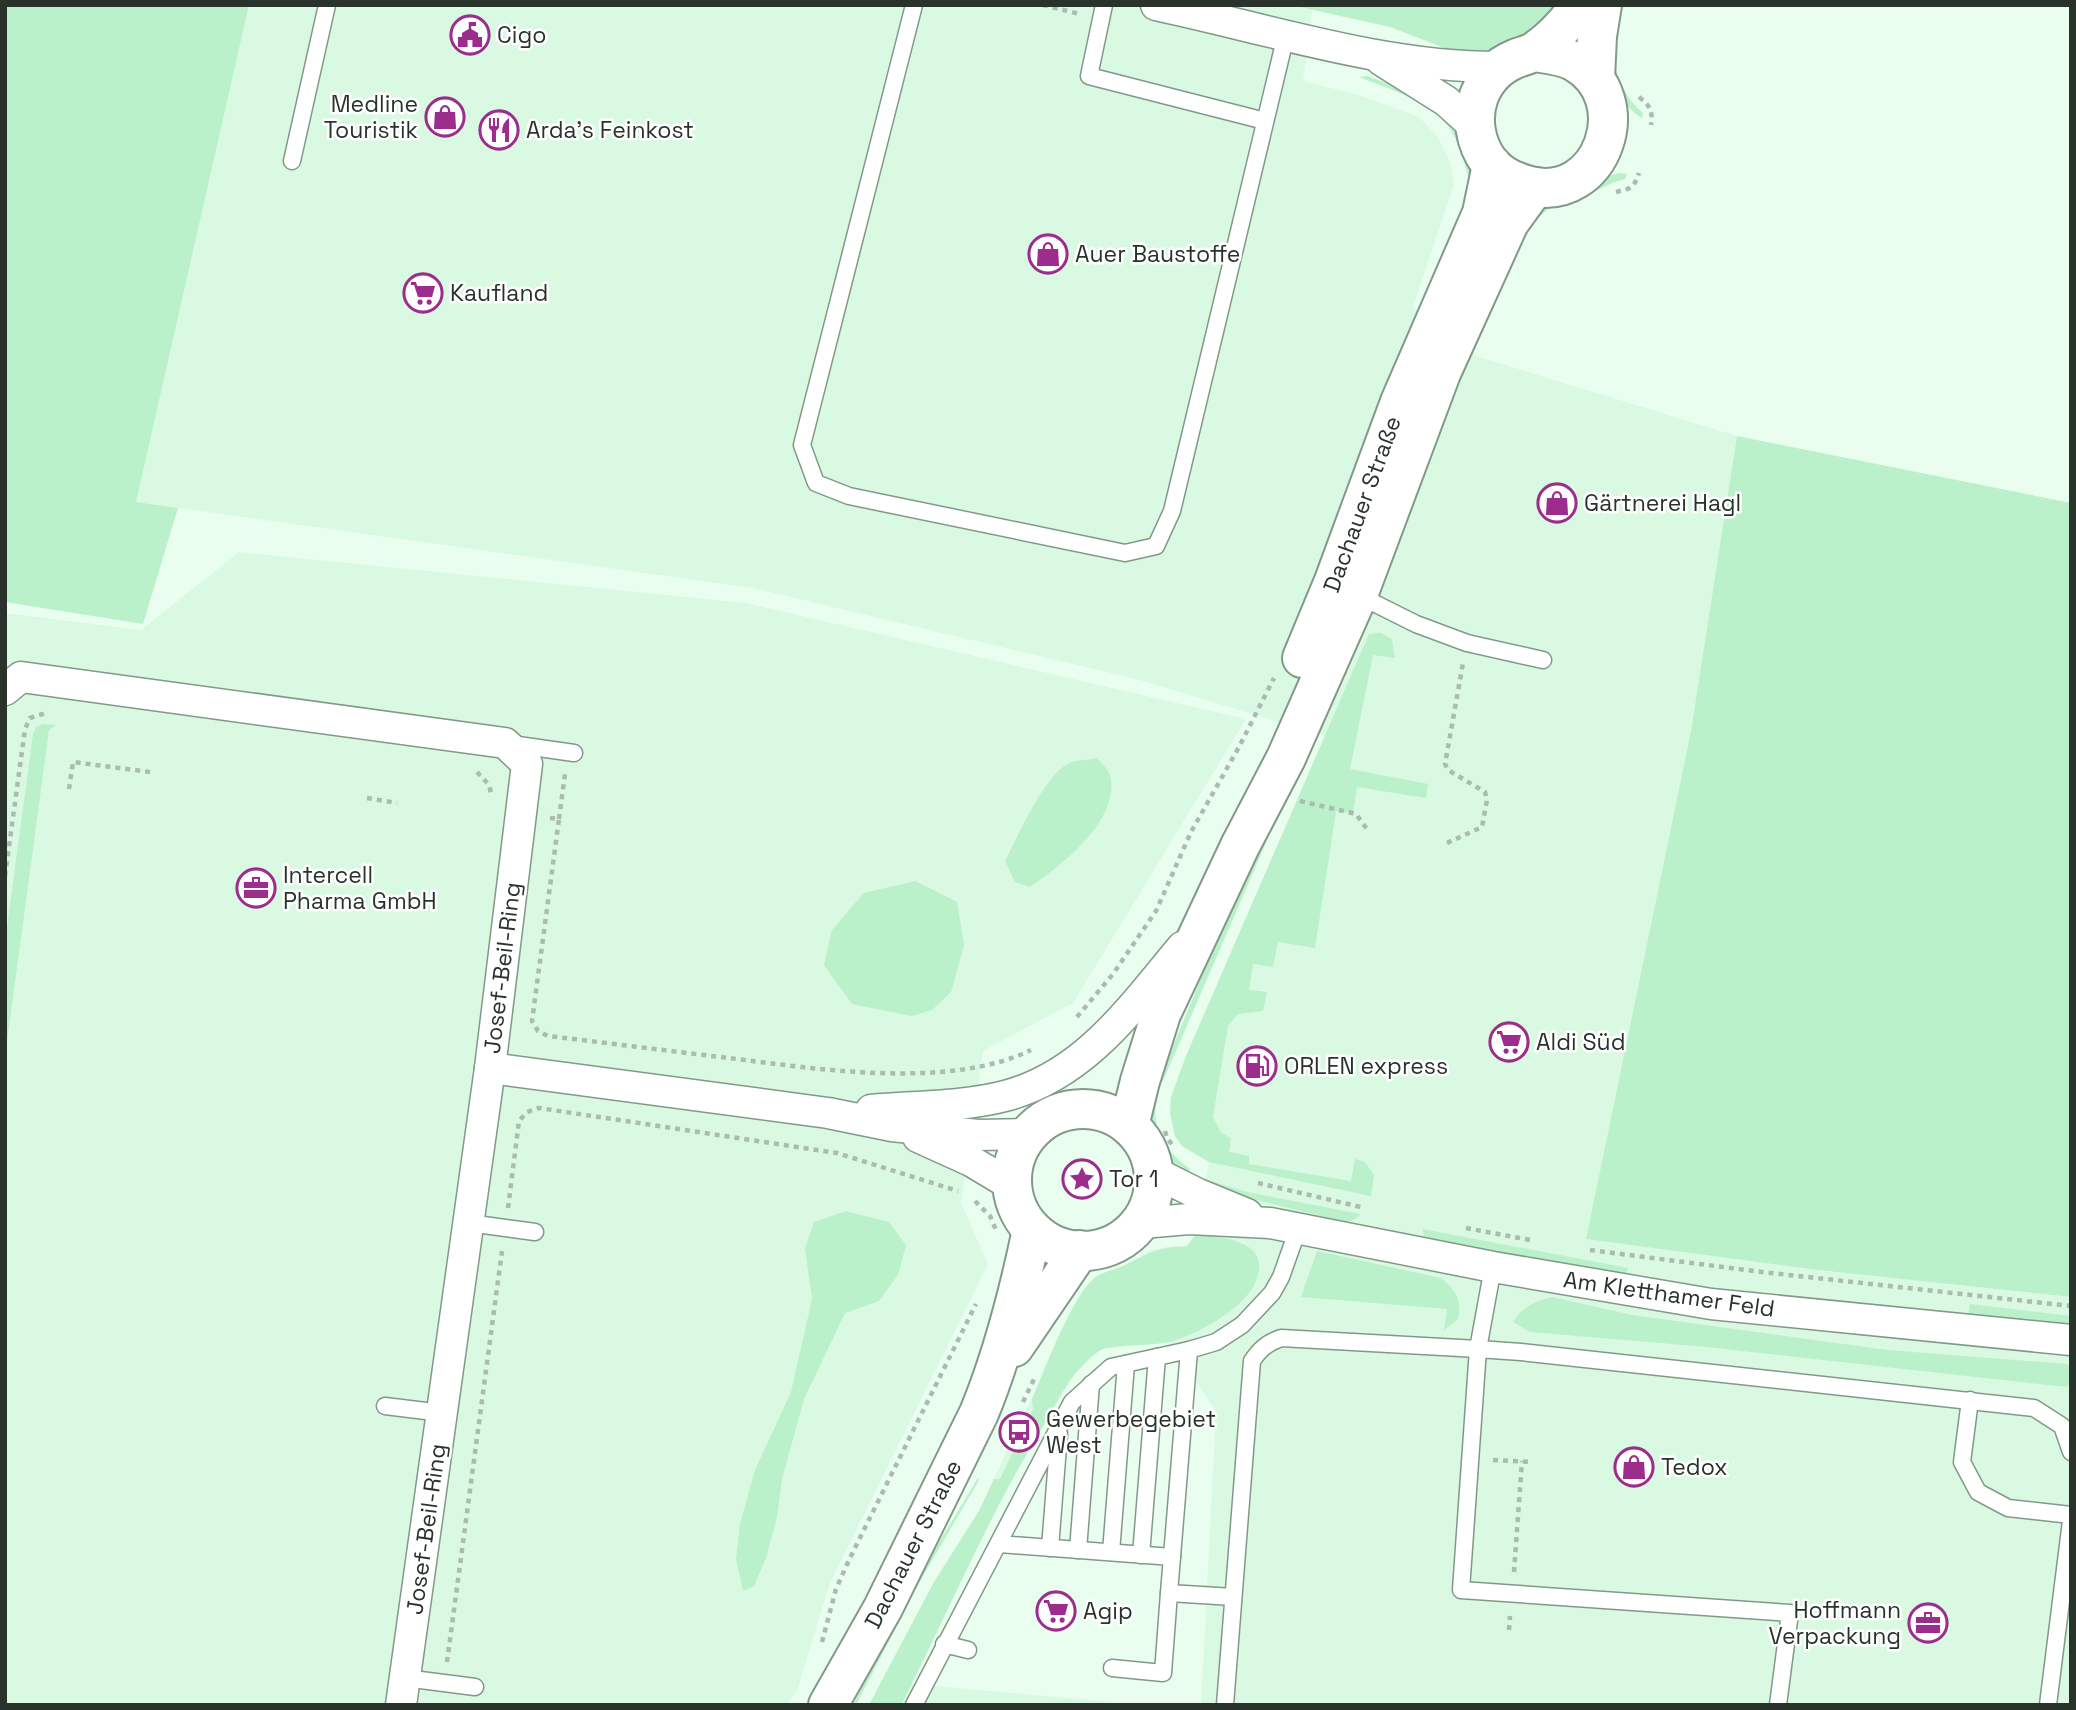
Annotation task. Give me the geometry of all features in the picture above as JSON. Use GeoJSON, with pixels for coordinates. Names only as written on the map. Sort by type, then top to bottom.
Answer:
{"type":"FeatureCollection","features":[{"type":"Feature","properties":{"kind":"street"},"geometry":{"type":"LineString","coordinates":[[1169,7],[1372,55],[1461,67],[1498,68],[1534,52],[1567,23],[1580,5]]}},
{"type":"Feature","properties":{"kind":"street"},"geometry":{"type":"LineString","coordinates":[[1595,79],[1602,5]]}},
{"type":"Feature","properties":{"kind":"street"},"geometry":{"type":"LineString","coordinates":[[1498,68],[1479,96],[1475,111],[1475,127],[1483,154],[1504,176],[1535,187],[1565,183],[1592,166],[1601,151],[1607,134],[1609,114],[1606,101],[1595,79],[1576,62],[1556,55],[1534,52]]}},
{"type":"Feature","properties":{"kind":"street"},"geometry":{"type":"LineString","coordinates":[[1372,55],[1446,101],[1475,127]]}},
{"type":"Feature","properties":{"kind":"street","name":"Dachauer Straße"},"geometry":{"type":"LineString","coordinates":[[1346,588],[1400,402],[1482,213],[1492,165]]}},
{"type":"Feature","properties":{"kind":"street","name":"Dachauer Straße"},"geometry":{"type":"LineString","coordinates":[[1146,1126],[1140,1081],[1161,1014],[1240,846],[1268,738],[1346,588],[1509,223],[1535,187]]}},
{"type":"Feature","properties":{"kind":"street"},"geometry":{"type":"LineString","coordinates":[[5,690],[21,677],[505,743]]}},
{"type":"Feature","properties":{"kind":"street","name":"Josef-Beil-Ring"},"geometry":{"type":"LineString","coordinates":[[403,1691],[490,1068],[527,764],[505,743]]}},
{"type":"Feature","properties":{"kind":"street"},"geometry":{"type":"LineString","coordinates":[[828,1113],[984,1101],[1036,1086],[1064,1072],[1087,1055],[1130,1010],[1207,918]]}},
{"type":"Feature","properties":{"kind":"street","name":"Dachauer Straße"},"geometry":{"type":"LineString","coordinates":[[1090,1109],[1161,1014]]}},
{"type":"Feature","properties":{"kind":"street"},"geometry":{"type":"LineString","coordinates":[[490,1068],[828,1113],[892,1126],[978,1135],[1028,1134]]}},
{"type":"Feature","properties":{"kind":"street"},"geometry":{"type":"LineString","coordinates":[[1090,1109],[1146,1126],[1145,1146],[1167,1164],[1153,1190],[1142,1235],[1114,1243],[1090,1259],[1054,1244],[1014,1234],[1019,1210],[1011,1185],[1017,1154],[1028,1134],[1046,1119],[1067,1110],[1090,1109]]}},
{"type":"Feature","properties":{"kind":"street"},"geometry":{"type":"LineString","coordinates":[[892,1126],[971,1161],[1011,1185]]}},
{"type":"Feature","properties":{"kind":"street","name":"Am Kletthamer Feld"},"geometry":{"type":"LineString","coordinates":[[1167,1164],[1196,1194],[1284,1226]]}},
{"type":"Feature","properties":{"kind":"street","name":"Am Kletthamer Feld"},"geometry":{"type":"LineString","coordinates":[[1142,1235],[1189,1219],[1284,1226],[1493,1267],[1710,1304],[2071,1340]]}},
{"type":"Feature","properties":{"kind":"street","name":"Dachauer Straße"},"geometry":{"type":"LineString","coordinates":[[828,1705],[883,1608],[979,1413],[992,1381],[1023,1275],[1014,1234]]}},
{"type":"Feature","properties":{"kind":"street","name":"Dachauer Straße"},"geometry":{"type":"LineString","coordinates":[[992,1381],[1090,1259]]}},
{"type":"Feature","properties":{"kind":"lane"},"geometry":{"type":"LineString","coordinates":[[292,161],[327,5]]}},
{"type":"Feature","properties":{"kind":"lane"},"geometry":{"type":"LineString","coordinates":[[914,5],[802,445],[816,483],[849,496],[1125,553],[1156,546],[1172,511],[1286,35]]}},
{"type":"Feature","properties":{"kind":"lane"},"geometry":{"type":"LineString","coordinates":[[1102,12],[1089,76],[1265,121]]}},
{"type":"Feature","properties":{"kind":"lane"},"geometry":{"type":"LineString","coordinates":[[1346,588],[1416,624],[1467,643],[1543,660]]}},
{"type":"Feature","properties":{"kind":"lane"},"geometry":{"type":"LineString","coordinates":[[505,743],[571,752]]}},
{"type":"Feature","properties":{"kind":"lane"},"geometry":{"type":"LineString","coordinates":[[469,1223],[535,1232]]}},
{"type":"Feature","properties":{"kind":"lane"},"geometry":{"type":"LineString","coordinates":[[914,1705],[1072,1402],[1111,1367],[1216,1342],[1242,1325],[1272,1293],[1281,1277],[1284,1226]]}},
{"type":"Feature","properties":{"kind":"lane"},"geometry":{"type":"LineString","coordinates":[[1493,1267],[1478,1349],[1461,1590],[1790,1613],[1778,1705]]}},
{"type":"Feature","properties":{"kind":"lane"},"geometry":{"type":"LineString","coordinates":[[1242,1325],[1260,1350]]}},
{"type":"Feature","properties":{"kind":"lane"},"geometry":{"type":"LineString","coordinates":[[1225,1705],[1249,1379],[1252,1362],[1269,1342],[1292,1338],[1478,1349],[2034,1408],[2062,1426],[2071,1452]]}},
{"type":"Feature","properties":{"kind":"lane"},"geometry":{"type":"LineString","coordinates":[[1112,1668],[1163,1674],[1189,1350]]}},
{"type":"Feature","properties":{"kind":"lane"},"geometry":{"type":"LineString","coordinates":[[1141,1555],[1157,1357]]}},
{"type":"Feature","properties":{"kind":"lane"},"geometry":{"type":"LineString","coordinates":[[1111,1552],[1126,1364]]}},
{"type":"Feature","properties":{"kind":"lane"},"geometry":{"type":"LineString","coordinates":[[1078,1550],[1091,1384]]}},
{"type":"Feature","properties":{"kind":"lane"},"geometry":{"type":"LineString","coordinates":[[1970,1400],[1962,1462],[1978,1492],[2008,1508],[2071,1515]]}},
{"type":"Feature","properties":{"kind":"lane"},"geometry":{"type":"LineString","coordinates":[[385,1406],[442,1413]]}},
{"type":"Feature","properties":{"kind":"lane"},"geometry":{"type":"LineString","coordinates":[[1049,1548],[1060,1425]]}},
{"type":"Feature","properties":{"kind":"lane"},"geometry":{"type":"LineString","coordinates":[[2048,1705],[2071,1521]]}},
{"type":"Feature","properties":{"kind":"lane"},"geometry":{"type":"LineString","coordinates":[[999,1544],[1172,1557]]}},
{"type":"Feature","properties":{"kind":"lane"},"geometry":{"type":"LineString","coordinates":[[1170,1593],[1233,1597]]}},
{"type":"Feature","properties":{"kind":"lane"},"geometry":{"type":"LineString","coordinates":[[944,1644],[968,1650]]}},
{"type":"Feature","properties":{"kind":"lane"},"geometry":{"type":"LineString","coordinates":[[403,1691],[444,1683],[475,1687]]}},
{"type":"Feature","properties":{"kind":"path"},"geometry":{"type":"LineString","coordinates":[[1043,5],[1102,12]]}},
{"type":"Feature","properties":{"kind":"path"},"geometry":{"type":"LineString","coordinates":[[1606,196],[1630,189],[1639,173]]}},
{"type":"Feature","properties":{"kind":"path"},"geometry":{"type":"LineString","coordinates":[[1447,843],[1482,827],[1487,800],[1485,792],[1448,771],[1444,764],[1467,643]]}},
{"type":"Feature","properties":{"kind":"path"},"geometry":{"type":"LineString","coordinates":[[1074,1020],[1119,965],[1156,911],[1191,832],[1276,674]]}},
{"type":"Feature","properties":{"kind":"path"},"geometry":{"type":"LineString","coordinates":[[5,876],[24,729],[30,718],[42,713],[55,714]]}},
{"type":"Feature","properties":{"kind":"path"},"geometry":{"type":"LineString","coordinates":[[571,752],[559,819],[532,1021],[538,1031],[548,1035],[822,1070],[895,1074],[979,1066],[1019,1056],[1042,1045]]}},
{"type":"Feature","properties":{"kind":"path"},"geometry":{"type":"LineString","coordinates":[[69,789],[73,762],[150,772]]}},
{"type":"Feature","properties":{"kind":"path"},"geometry":{"type":"LineString","coordinates":[[469,767],[481,774],[493,797]]}},
{"type":"Feature","properties":{"kind":"path"},"geometry":{"type":"LineString","coordinates":[[367,798],[397,803]]}},
{"type":"Feature","properties":{"kind":"path"},"geometry":{"type":"LineString","coordinates":[[1292,799],[1356,814],[1369,832]]}},
{"type":"Feature","properties":{"kind":"path"},"geometry":{"type":"LineString","coordinates":[[545,817],[559,819]]}},
{"type":"Feature","properties":{"kind":"path"},"geometry":{"type":"LineString","coordinates":[[444,1683],[519,1121],[527,1112],[539,1108],[837,1153],[962,1192]]}},
{"type":"Feature","properties":{"kind":"path"},"geometry":{"type":"LineString","coordinates":[[1146,1126],[1167,1138],[1167,1164]]}},
{"type":"Feature","properties":{"kind":"path"},"geometry":{"type":"LineString","coordinates":[[1255,1182],[1378,1211]]}},
{"type":"Feature","properties":{"kind":"path"},"geometry":{"type":"LineString","coordinates":[[970,1198],[1014,1234]]}},
{"type":"Feature","properties":{"kind":"path"},"geometry":{"type":"LineString","coordinates":[[1457,1226],[1536,1241]]}},
{"type":"Feature","properties":{"kind":"path"},"geometry":{"type":"LineString","coordinates":[[1090,1259],[1125,1258],[1142,1235]]}},
{"type":"Feature","properties":{"kind":"path"},"geometry":{"type":"LineString","coordinates":[[1589,1250],[1775,1274],[2071,1306]]}},
{"type":"Feature","properties":{"kind":"path"},"geometry":{"type":"LineString","coordinates":[[821,1644],[836,1589],[849,1560],[979,1299]]}},
{"type":"Feature","properties":{"kind":"path"},"geometry":{"type":"LineString","coordinates":[[1020,1409],[1038,1371]]}},
{"type":"Feature","properties":{"kind":"path"},"geometry":{"type":"LineString","coordinates":[[1470,1458],[1531,1462]]}},
{"type":"Feature","properties":{"kind":"path"},"geometry":{"type":"LineString","coordinates":[[1509,1630],[1522,1461]]}},
{"type":"Feature","properties":{"kind":"shaded area"},"geometry":{"type":"Polygon","coordinates":[[[249,5],[1291,5],[1312,10],[1303,81],[1359,95],[1419,117],[1438,137],[1450,162],[1454,185],[1413,307],[1447,337],[1476,356],[1737,436],[1691,731],[1586,1239],[1818,1270],[2071,1297],[2071,1705],[1201,1705],[1216,1411],[1169,1342],[1101,1349],[1074,1375],[1006,1488],[912,1684],[1145,1705],[869,1705],[934,1582],[979,1511],[1082,1291],[1097,1277],[1126,1265],[1149,1251],[1187,1246],[1196,1234],[1209,1162],[1182,1146],[1175,1136],[1170,1113],[1171,1097],[1186,1056],[1325,736],[1136,679],[752,588],[136,502],[249,5]]]}},
{"type":"Feature","properties":{"kind":"shaded area"},"geometry":{"type":"Polygon","coordinates":[[[239,552],[746,603],[1246,719],[1073,1003],[983,1051],[961,1203],[988,1264],[830,1583],[798,1688],[787,1705],[5,1705],[5,613],[141,630],[239,552]]]}},
{"type":"Feature","properties":{"kind":"green space"},"geometry":{"type":"Polygon","coordinates":[[[5,5],[249,5],[136,502],[178,508],[143,624],[5,602],[5,5]]]}},
{"type":"Feature","properties":{"kind":"green space"},"geometry":{"type":"Polygon","coordinates":[[[1291,5],[1561,5],[1528,35],[1476,54],[1460,54],[1390,27],[1291,5]]]}},
{"type":"Feature","properties":{"kind":"green space"},"geometry":{"type":"Polygon","coordinates":[[[1618,5],[1622,5],[1615,35],[1615,63],[1624,89],[1643,113],[1642,118],[1621,98],[1609,73],[1618,5]]]}},
{"type":"Feature","properties":{"kind":"green space"},"geometry":{"type":"Polygon","coordinates":[[[1367,76],[1395,86],[1452,118],[1476,170],[1472,193],[1458,143],[1438,114],[1407,96],[1359,77],[1367,76]]]}},
{"type":"Feature","properties":{"kind":"green space"},"geometry":{"type":"Polygon","coordinates":[[[1627,174],[1625,179],[1573,203],[1554,207],[1533,222],[1531,212],[1600,178],[1627,174]]]}},
{"type":"Feature","properties":{"kind":"green space"},"geometry":{"type":"Polygon","coordinates":[[[1737,436],[2071,503],[2071,1297],[1818,1270],[1586,1239],[1691,731],[1737,436]]]}},
{"type":"Feature","properties":{"kind":"green space"},"geometry":{"type":"Polygon","coordinates":[[[1381,633],[1392,639],[1395,658],[1373,655],[1350,769],[1428,784],[1426,798],[1357,787],[1353,813],[1336,811],[1315,948],[1278,942],[1273,967],[1253,964],[1249,990],[1267,992],[1263,1011],[1238,1014],[1228,1026],[1213,1117],[1221,1133],[1231,1138],[1229,1152],[1249,1156],[1249,1164],[1351,1181],[1355,1159],[1365,1162],[1374,1175],[1371,1196],[1209,1162],[1182,1146],[1175,1136],[1170,1113],[1171,1097],[1186,1056],[1369,634],[1381,633]]]}},
{"type":"Feature","properties":{"kind":"green space"},"geometry":{"type":"Polygon","coordinates":[[[43,724],[56,725],[49,730],[6,1049],[5,942],[33,734],[36,727],[43,724]]]}},
{"type":"Feature","properties":{"kind":"green space"},"geometry":{"type":"Polygon","coordinates":[[[1097,758],[1109,773],[1111,792],[1098,825],[1072,854],[1030,887],[1015,882],[1005,861],[1041,793],[1059,770],[1069,763],[1097,758]]]}},
{"type":"Feature","properties":{"kind":"green space"},"geometry":{"type":"Polygon","coordinates":[[[1285,799],[1163,1081],[1159,1080],[1256,845],[1285,799]]]}},
{"type":"Feature","properties":{"kind":"green space"},"geometry":{"type":"Polygon","coordinates":[[[915,881],[957,902],[964,945],[951,992],[932,1010],[912,1016],[852,1004],[824,965],[832,930],[864,893],[915,881]]]}},
{"type":"Feature","properties":{"kind":"green space"},"geometry":{"type":"Polygon","coordinates":[[[1153,1100],[1156,1101],[1156,1123],[1162,1140],[1190,1169],[1188,1178],[1169,1162],[1157,1145],[1152,1124],[1153,1100]]]}},
{"type":"Feature","properties":{"kind":"green space"},"geometry":{"type":"Polygon","coordinates":[[[1210,1181],[1247,1192],[1360,1214],[1352,1221],[1337,1220],[1232,1194],[1210,1181]]]}},
{"type":"Feature","properties":{"kind":"green space"},"geometry":{"type":"Polygon","coordinates":[[[846,1211],[889,1222],[906,1245],[898,1275],[879,1301],[845,1313],[804,1399],[782,1479],[777,1517],[766,1558],[754,1586],[743,1591],[736,1559],[740,1524],[755,1470],[791,1392],[812,1299],[805,1248],[814,1222],[846,1211]]]}},
{"type":"Feature","properties":{"kind":"green space"},"geometry":{"type":"Polygon","coordinates":[[[1422,1229],[1628,1268],[1625,1279],[1426,1240],[1422,1229]]]}},
{"type":"Feature","properties":{"kind":"green space"},"geometry":{"type":"Polygon","coordinates":[[[1196,1234],[1232,1240],[1252,1250],[1258,1258],[1259,1269],[1249,1293],[1218,1320],[1180,1339],[1107,1348],[1083,1365],[1060,1397],[1001,1501],[901,1705],[869,1705],[934,1582],[979,1511],[994,1479],[1000,1479],[1033,1409],[1032,1399],[1069,1314],[1088,1285],[1097,1276],[1143,1256],[1187,1246],[1196,1234]]]}},
{"type":"Feature","properties":{"kind":"green space"},"geometry":{"type":"Polygon","coordinates":[[[1317,1251],[1441,1278],[1457,1296],[1458,1319],[1444,1330],[1447,1309],[1301,1297],[1317,1251]]]}},
{"type":"Feature","properties":{"kind":"green space"},"geometry":{"type":"Polygon","coordinates":[[[1552,1297],[1632,1315],[1887,1350],[2066,1364],[2071,1366],[2071,1384],[2066,1387],[1707,1347],[1530,1332],[1513,1322],[1530,1305],[1552,1297]]]}},
{"type":"Feature","properties":{"kind":"green space"},"geometry":{"type":"Polygon","coordinates":[[[1970,1304],[2071,1316],[2071,1326],[1968,1316],[1970,1304]]]}},
{"type":"Feature","properties":{"kind":"green space"},"geometry":{"type":"Polygon","coordinates":[[[978,1478],[919,1583],[856,1705],[853,1705],[915,1582],[978,1478]]]}},
{"type":"Feature","properties":{"kind":"place","name":"Cigo"},"geometry":{"type":"Point","coordinates":[470,35]}},
{"type":"Feature","properties":{"kind":"place","name":"Medline Touristik"},"geometry":{"type":"Point","coordinates":[445,117]}},
{"type":"Feature","properties":{"kind":"place","name":"Arda's Feinkost"},"geometry":{"type":"Point","coordinates":[499,130]}},
{"type":"Feature","properties":{"kind":"place","name":"Auer Baustoffe"},"geometry":{"type":"Point","coordinates":[1048,254]}},
{"type":"Feature","properties":{"kind":"place","name":"Kaufland"},"geometry":{"type":"Point","coordinates":[423,293]}},
{"type":"Feature","properties":{"kind":"place","name":"Gärtnerei Hagl"},"geometry":{"type":"Point","coordinates":[1557,503]}},
{"type":"Feature","properties":{"kind":"place","name":"Intercell Pharma GmbH"},"geometry":{"type":"Point","coordinates":[256,888]}},
{"type":"Feature","properties":{"kind":"place","name":"Aldi Süd"},"geometry":{"type":"Point","coordinates":[1509,1042]}},
{"type":"Feature","properties":{"kind":"place","name":"ORLEN express"},"geometry":{"type":"Point","coordinates":[1257,1066]}},
{"type":"Feature","properties":{"kind":"place","name":"Tor 1"},"geometry":{"type":"Point","coordinates":[1082,1179]}},
{"type":"Feature","properties":{"kind":"place","name":"Gewerbegebiet West"},"geometry":{"type":"Point","coordinates":[1019,1432]}},
{"type":"Feature","properties":{"kind":"place","name":"Tedox"},"geometry":{"type":"Point","coordinates":[1634,1467]}},
{"type":"Feature","properties":{"kind":"place","name":"Agip"},"geometry":{"type":"Point","coordinates":[1056,1611]}},
{"type":"Feature","properties":{"kind":"place","name":"Hoffmann Verpackung"},"geometry":{"type":"Point","coordinates":[1928,1623]}}]}
